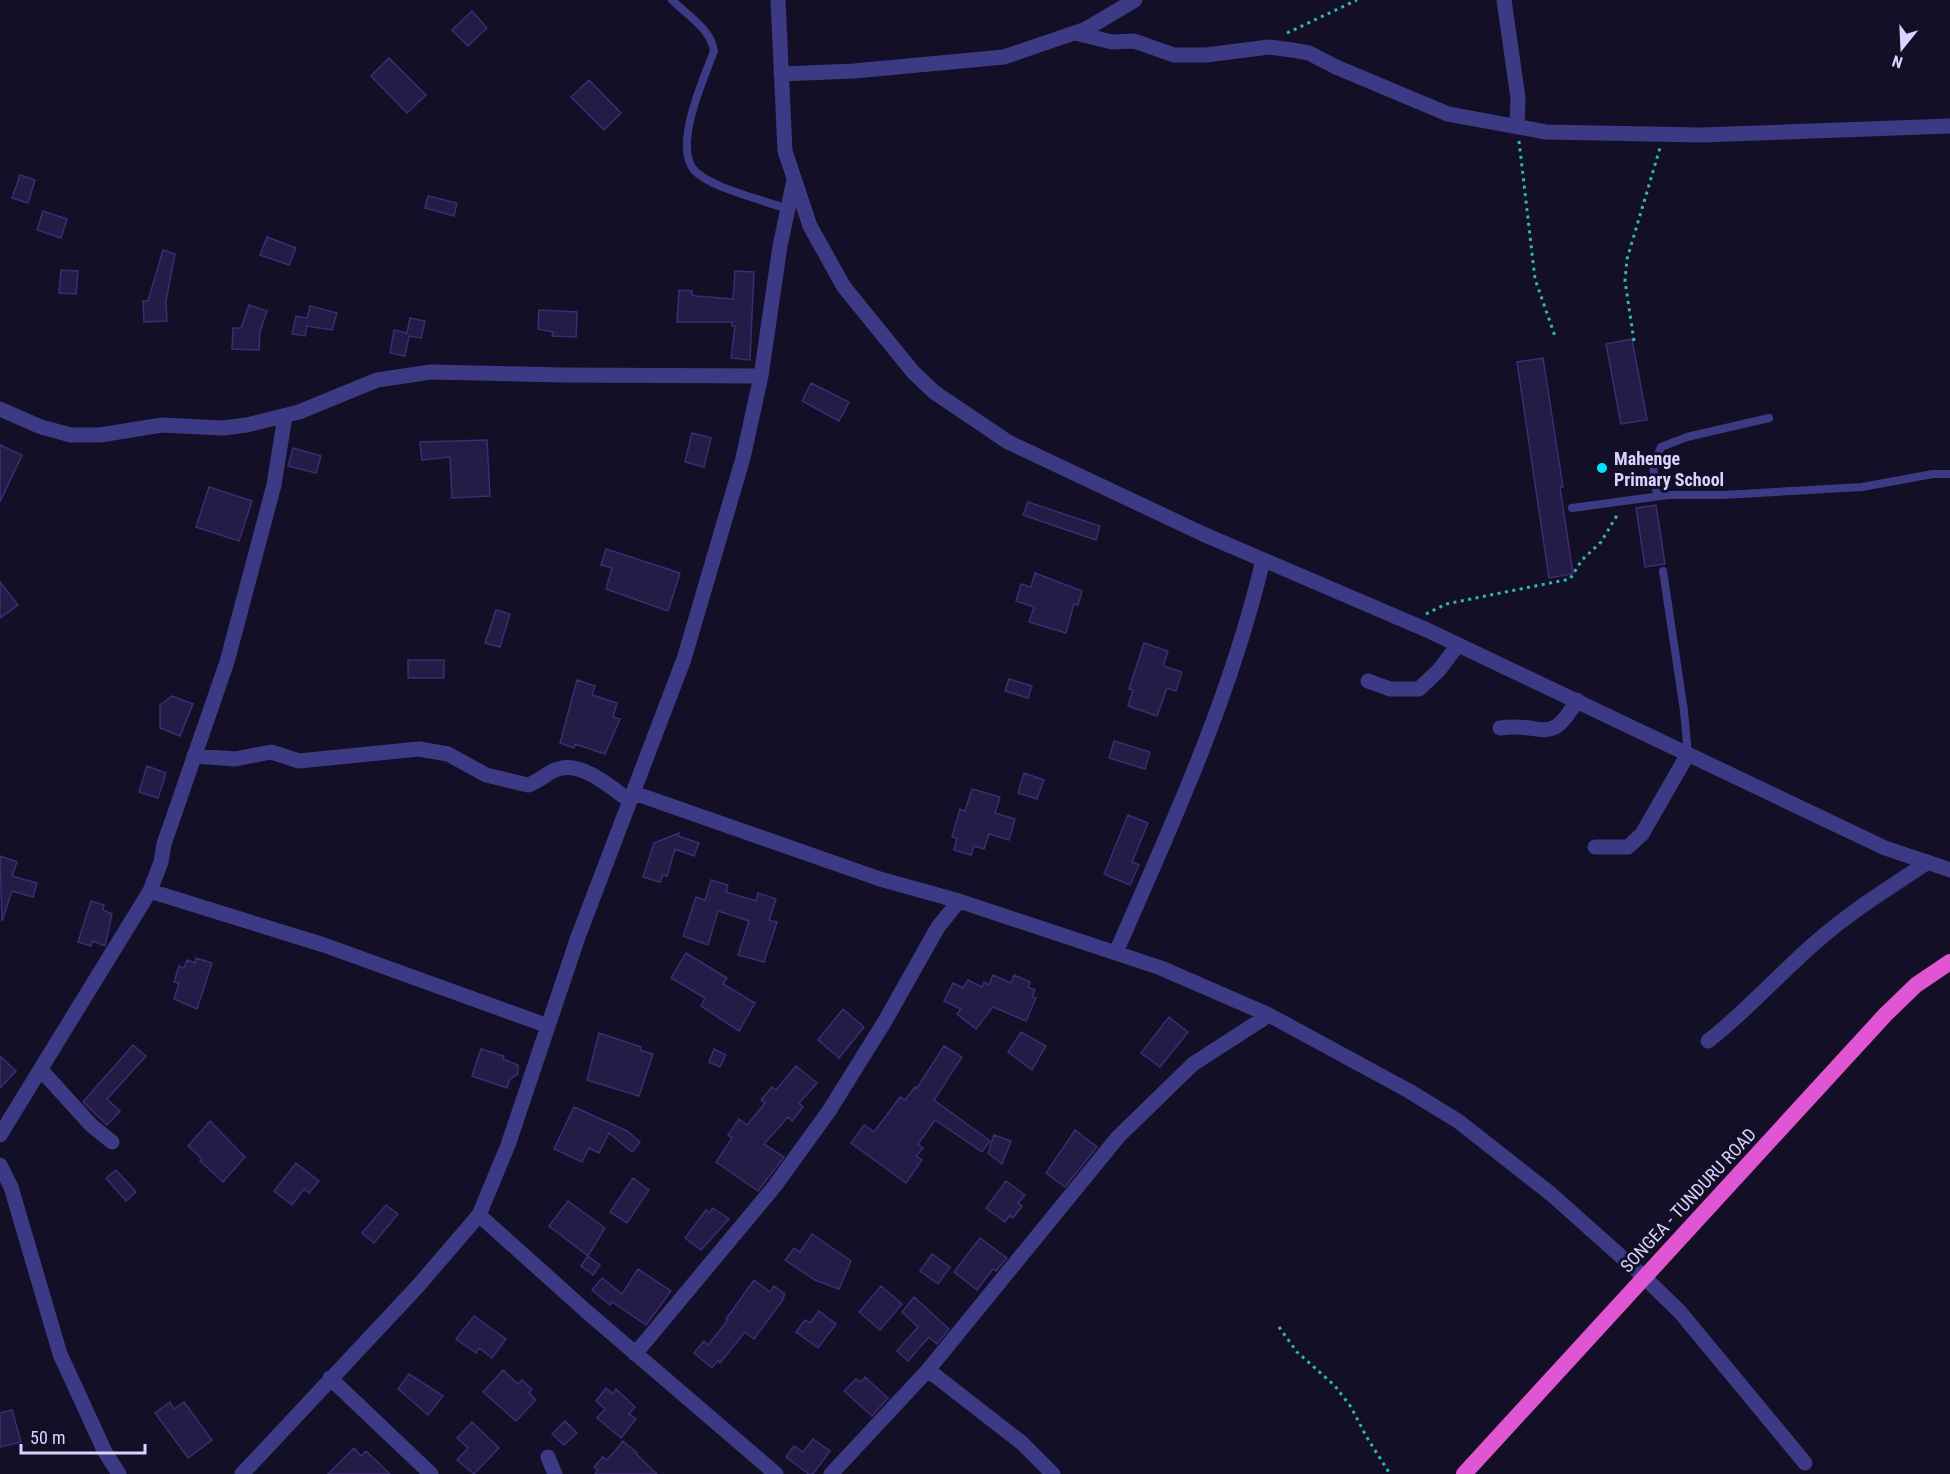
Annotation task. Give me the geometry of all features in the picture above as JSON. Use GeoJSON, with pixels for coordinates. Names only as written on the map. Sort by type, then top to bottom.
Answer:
{"type":"FeatureCollection","features":[{"type":"Feature","properties":{"kind":"highway","name":"SONGEA - TUNDURU ROAD"},"geometry":{"type":"LineString","coordinates":[[1464,1474],[1592,1336],[1643,1276],[1885,1015],[1916,985],[1950,962]]}},
{"type":"Feature","properties":{"kind":"street"},"geometry":{"type":"LineString","coordinates":[[778,0],[785,151],[810,226],[844,287],[913,372],[934,392],[1008,442],[1203,534],[1411,623],[1885,848],[1950,870]]}},
{"type":"Feature","properties":{"kind":"street"},"geometry":{"type":"LineString","coordinates":[[781,74],[854,71],[1004,57],[1075,33],[1135,0]]}},
{"type":"Feature","properties":{"kind":"street"},"geometry":{"type":"LineString","coordinates":[[1504,0],[1518,98],[1517,128]]}},
{"type":"Feature","properties":{"kind":"street"},"geometry":{"type":"LineString","coordinates":[[1075,33],[1113,42],[1134,41],[1174,56],[1206,55],[1269,47],[1309,53],[1336,68],[1448,114],[1546,132],[1665,135],[1950,126]]}},
{"type":"Feature","properties":{"kind":"street"},"geometry":{"type":"LineString","coordinates":[[242,1474],[418,1286],[479,1215],[508,1145],[578,937],[684,659],[743,458],[794,180]]}},
{"type":"Feature","properties":{"kind":"street"},"geometry":{"type":"LineString","coordinates":[[0,409],[41,427],[71,435],[100,435],[162,425],[223,428],[285,416],[377,380],[431,372],[760,375]]}},
{"type":"Feature","properties":{"kind":"street"},"geometry":{"type":"LineString","coordinates":[[0,1135],[42,1071],[150,891],[227,662],[274,485],[285,416]]}},
{"type":"Feature","properties":{"kind":"street"},"geometry":{"type":"LineString","coordinates":[[1116,952],[1198,760],[1250,614],[1263,560]]}},
{"type":"Feature","properties":{"kind":"street"},"geometry":{"type":"LineString","coordinates":[[1368,681],[1390,689],[1419,688],[1439,670],[1458,645]]}},
{"type":"Feature","properties":{"kind":"street"},"geometry":{"type":"LineString","coordinates":[[1500,728],[1520,727],[1542,730],[1555,728],[1564,722],[1577,700]]}},
{"type":"Feature","properties":{"kind":"street"},"geometry":{"type":"LineString","coordinates":[[194,756],[236,759],[271,753],[299,760],[420,750],[448,754],[486,775],[528,785],[555,770],[564,767],[576,769],[632,797],[880,879],[958,901],[1116,952],[1200,984],[1269,1015],[1458,1121],[1551,1194],[1680,1312],[1805,1463]]}},
{"type":"Feature","properties":{"kind":"street"},"geometry":{"type":"LineString","coordinates":[[1595,847],[1628,847],[1642,834],[1688,754]]}},
{"type":"Feature","properties":{"kind":"street"},"geometry":{"type":"LineString","coordinates":[[1708,1041],[1740,1016],[1815,943],[1860,905],[1928,862]]}},
{"type":"Feature","properties":{"kind":"street"},"geometry":{"type":"LineString","coordinates":[[150,891],[335,949],[548,1026]]}},
{"type":"Feature","properties":{"kind":"street"},"geometry":{"type":"LineString","coordinates":[[635,1354],[774,1187],[829,1111],[885,1022],[938,927],[958,901]]}},
{"type":"Feature","properties":{"kind":"street"},"geometry":{"type":"LineString","coordinates":[[831,1474],[928,1370],[1118,1137],[1193,1065],[1269,1015]]}},
{"type":"Feature","properties":{"kind":"street"},"geometry":{"type":"LineString","coordinates":[[42,1071],[91,1125],[112,1142]]}},
{"type":"Feature","properties":{"kind":"street"},"geometry":{"type":"LineString","coordinates":[[0,1165],[15,1197],[60,1354],[105,1452],[119,1474]]}},
{"type":"Feature","properties":{"kind":"street"},"geometry":{"type":"LineString","coordinates":[[479,1215],[635,1354],[776,1474]]}},
{"type":"Feature","properties":{"kind":"street"},"geometry":{"type":"LineString","coordinates":[[928,1370],[1022,1443],[1053,1474]]}},
{"type":"Feature","properties":{"kind":"street"},"geometry":{"type":"LineString","coordinates":[[330,1378],[431,1474]]}},
{"type":"Feature","properties":{"kind":"street"},"geometry":{"type":"LineString","coordinates":[[548,1457],[555,1474]]}},
{"type":"Feature","properties":{"kind":"lane"},"geometry":{"type":"LineString","coordinates":[[672,0],[706,32],[713,42],[714,51],[691,115],[689,161],[694,170],[706,180],[788,209]]}},
{"type":"Feature","properties":{"kind":"lane"},"geometry":{"type":"LineString","coordinates":[[1657,496],[1653,466],[1661,447],[1687,437],[1769,418]]}},
{"type":"Feature","properties":{"kind":"lane"},"geometry":{"type":"LineString","coordinates":[[1572,508],[1657,496],[1830,490],[1862,487],[1933,474],[1950,474]]}},
{"type":"Feature","properties":{"kind":"lane"},"geometry":{"type":"LineString","coordinates":[[1663,571],[1684,711],[1688,754]]}},
{"type":"Feature","properties":{"kind":"path"},"geometry":{"type":"LineString","coordinates":[[1269,47],[1297,27],[1357,0]]}},
{"type":"Feature","properties":{"kind":"path"},"geometry":{"type":"LineString","coordinates":[[1517,128],[1535,279],[1556,339]]}},
{"type":"Feature","properties":{"kind":"path"},"geometry":{"type":"LineString","coordinates":[[1634,341],[1625,281],[1627,259],[1665,135]]}},
{"type":"Feature","properties":{"kind":"path"},"geometry":{"type":"LineString","coordinates":[[1411,623],[1446,604],[1570,579],[1582,560],[1613,526],[1625,500]]}},
{"type":"Feature","properties":{"kind":"path"},"geometry":{"type":"LineString","coordinates":[[1279,1327],[1303,1359],[1335,1386],[1352,1407],[1390,1474]]}},
{"type":"Feature","properties":{"kind":"building"},"geometry":{"type":"Polygon","coordinates":[[[472,11],[487,28],[468,46],[452,30],[472,11]]]}},
{"type":"Feature","properties":{"kind":"building"},"geometry":{"type":"Polygon","coordinates":[[[389,58],[426,95],[407,113],[371,76],[389,58]]]}},
{"type":"Feature","properties":{"kind":"building"},"geometry":{"type":"Polygon","coordinates":[[[589,80],[621,113],[604,130],[571,97],[589,80]]]}},
{"type":"Feature","properties":{"kind":"building"},"geometry":{"type":"Polygon","coordinates":[[[20,175],[35,180],[28,203],[12,198],[20,175]]]}},
{"type":"Feature","properties":{"kind":"building"},"geometry":{"type":"Polygon","coordinates":[[[428,196],[457,203],[454,216],[425,208],[428,196]]]}},
{"type":"Feature","properties":{"kind":"building"},"geometry":{"type":"Polygon","coordinates":[[[43,211],[67,219],[61,238],[37,230],[43,211]]]}},
{"type":"Feature","properties":{"kind":"building"},"geometry":{"type":"Polygon","coordinates":[[[267,237],[296,248],[289,265],[260,255],[267,237]]]}},
{"type":"Feature","properties":{"kind":"building"},"geometry":{"type":"Polygon","coordinates":[[[163,250],[175,254],[166,301],[167,321],[144,322],[143,301],[148,301],[163,250]]]}},
{"type":"Feature","properties":{"kind":"building"},"geometry":{"type":"Polygon","coordinates":[[[61,270],[78,271],[76,294],[59,293],[61,270]]]}},
{"type":"Feature","properties":{"kind":"building"},"geometry":{"type":"Polygon","coordinates":[[[735,271],[754,272],[750,360],[731,358],[735,326],[732,326],[732,322],[677,322],[679,290],[692,291],[692,295],[695,296],[733,299],[735,271]]]}},
{"type":"Feature","properties":{"kind":"building"},"geometry":{"type":"Polygon","coordinates":[[[249,305],[267,311],[260,332],[259,350],[232,349],[233,328],[241,328],[249,305]]]}},
{"type":"Feature","properties":{"kind":"building"},"geometry":{"type":"Polygon","coordinates":[[[310,306],[337,313],[332,330],[307,326],[305,336],[292,334],[296,316],[307,318],[310,306]]]}},
{"type":"Feature","properties":{"kind":"building"},"geometry":{"type":"Polygon","coordinates":[[[539,310],[577,312],[576,337],[552,336],[553,332],[538,329],[539,310]]]}},
{"type":"Feature","properties":{"kind":"building"},"geometry":{"type":"Polygon","coordinates":[[[410,318],[425,321],[421,338],[409,336],[405,356],[390,353],[394,330],[407,333],[410,318]]]}},
{"type":"Feature","properties":{"kind":"building"},"geometry":{"type":"Polygon","coordinates":[[[1632,339],[1647,420],[1621,424],[1606,344],[1632,339]]]}},
{"type":"Feature","properties":{"kind":"building"},"geometry":{"type":"Polygon","coordinates":[[[1543,358],[1563,487],[1560,487],[1573,574],[1549,578],[1517,362],[1543,358]]]}},
{"type":"Feature","properties":{"kind":"building"},"geometry":{"type":"Polygon","coordinates":[[[811,383],[849,402],[839,421],[802,401],[811,383]]]}},
{"type":"Feature","properties":{"kind":"building"},"geometry":{"type":"Polygon","coordinates":[[[692,433],[711,438],[704,467],[685,462],[692,433]]]}},
{"type":"Feature","properties":{"kind":"building"},"geometry":{"type":"Polygon","coordinates":[[[487,440],[490,496],[452,498],[450,457],[422,460],[420,442],[487,440]]]}},
{"type":"Feature","properties":{"kind":"building"},"geometry":{"type":"Polygon","coordinates":[[[0,445],[22,455],[0,502],[0,445]]]}},
{"type":"Feature","properties":{"kind":"building"},"geometry":{"type":"Polygon","coordinates":[[[293,448],[321,456],[316,473],[288,466],[293,448]]]}},
{"type":"Feature","properties":{"kind":"building"},"geometry":{"type":"Polygon","coordinates":[[[209,487],[252,501],[239,541],[196,527],[209,487]]]}},
{"type":"Feature","properties":{"kind":"building"},"geometry":{"type":"Polygon","coordinates":[[[1028,502],[1100,526],[1096,540],[1023,515],[1028,502]]]}},
{"type":"Feature","properties":{"kind":"building"},"geometry":{"type":"Polygon","coordinates":[[[1656,505],[1665,564],[1645,567],[1636,508],[1656,505]]]}},
{"type":"Feature","properties":{"kind":"building"},"geometry":{"type":"Polygon","coordinates":[[[606,549],[680,573],[668,611],[606,589],[612,568],[601,565],[606,549]]]}},
{"type":"Feature","properties":{"kind":"building"},"geometry":{"type":"Polygon","coordinates":[[[1035,573],[1082,591],[1078,605],[1074,604],[1066,633],[1029,622],[1034,607],[1016,601],[1021,584],[1031,587],[1035,573]]]}},
{"type":"Feature","properties":{"kind":"building"},"geometry":{"type":"Polygon","coordinates":[[[0,582],[18,605],[0,618],[0,582]]]}},
{"type":"Feature","properties":{"kind":"building"},"geometry":{"type":"Polygon","coordinates":[[[496,610],[510,614],[500,647],[485,643],[496,610]]]}},
{"type":"Feature","properties":{"kind":"building"},"geometry":{"type":"Polygon","coordinates":[[[1144,643],[1168,651],[1163,666],[1182,672],[1176,691],[1167,688],[1157,716],[1128,706],[1133,690],[1129,689],[1144,643]]]}},
{"type":"Feature","properties":{"kind":"building"},"geometry":{"type":"Polygon","coordinates":[[[408,660],[444,660],[444,678],[408,678],[408,660]]]}},
{"type":"Feature","properties":{"kind":"building"},"geometry":{"type":"Polygon","coordinates":[[[1009,679],[1032,686],[1028,698],[1005,691],[1009,679]]]}},
{"type":"Feature","properties":{"kind":"building"},"geometry":{"type":"Polygon","coordinates":[[[577,680],[595,686],[592,695],[617,703],[613,717],[620,719],[605,754],[575,744],[574,748],[560,743],[577,680]]]}},
{"type":"Feature","properties":{"kind":"building"},"geometry":{"type":"Polygon","coordinates":[[[172,696],[193,704],[180,736],[160,728],[160,705],[172,696]]]}},
{"type":"Feature","properties":{"kind":"building"},"geometry":{"type":"Polygon","coordinates":[[[1114,741],[1150,752],[1145,769],[1109,758],[1114,741]]]}},
{"type":"Feature","properties":{"kind":"building"},"geometry":{"type":"Polygon","coordinates":[[[147,766],[166,773],[158,798],[139,792],[147,766]]]}},
{"type":"Feature","properties":{"kind":"building"},"geometry":{"type":"Polygon","coordinates":[[[1024,773],[1044,780],[1037,799],[1018,793],[1024,773]]]}},
{"type":"Feature","properties":{"kind":"building"},"geometry":{"type":"Polygon","coordinates":[[[972,789],[1000,797],[995,813],[1015,819],[1009,840],[989,834],[984,849],[974,846],[971,855],[954,850],[957,838],[952,837],[960,809],[965,811],[972,789]]]}},
{"type":"Feature","properties":{"kind":"building"},"geometry":{"type":"Polygon","coordinates":[[[1128,815],[1148,823],[1132,862],[1139,865],[1130,885],[1104,874],[1128,815]]]}},
{"type":"Feature","properties":{"kind":"building"},"geometry":{"type":"Polygon","coordinates":[[[679,833],[678,836],[699,843],[694,856],[675,849],[667,876],[663,875],[660,882],[643,877],[654,843],[679,833]]]}},
{"type":"Feature","properties":{"kind":"building"},"geometry":{"type":"Polygon","coordinates":[[[0,856],[17,862],[12,876],[37,883],[33,897],[12,891],[2,921],[0,856]]]}},
{"type":"Feature","properties":{"kind":"building"},"geometry":{"type":"Polygon","coordinates":[[[711,880],[728,885],[726,892],[756,901],[758,893],[776,899],[769,920],[777,922],[764,962],[738,955],[749,921],[718,911],[708,945],[683,936],[696,897],[705,900],[711,880]]]}},
{"type":"Feature","properties":{"kind":"building"},"geometry":{"type":"Polygon","coordinates":[[[91,901],[104,905],[103,910],[112,914],[105,946],[93,941],[91,946],[78,942],[91,901]]]}},
{"type":"Feature","properties":{"kind":"building"},"geometry":{"type":"Polygon","coordinates":[[[686,953],[727,978],[723,984],[755,1003],[739,1031],[701,1006],[705,998],[671,978],[686,953]]]}},
{"type":"Feature","properties":{"kind":"building"},"geometry":{"type":"Polygon","coordinates":[[[196,958],[212,963],[197,1009],[174,999],[179,983],[174,982],[179,966],[184,968],[187,960],[195,963],[196,958]]]}},
{"type":"Feature","properties":{"kind":"building"},"geometry":{"type":"Polygon","coordinates":[[[993,975],[1011,983],[1014,975],[1030,982],[1028,987],[1035,990],[1032,997],[1036,998],[1026,1021],[993,1007],[976,1029],[957,1014],[961,1009],[944,1001],[953,983],[963,988],[968,980],[982,987],[984,982],[989,985],[993,975]]]}},
{"type":"Feature","properties":{"kind":"building"},"geometry":{"type":"Polygon","coordinates":[[[843,1009],[864,1027],[839,1058],[818,1040],[843,1009]]]}},
{"type":"Feature","properties":{"kind":"building"},"geometry":{"type":"Polygon","coordinates":[[[1169,1017],[1188,1032],[1160,1067],[1141,1053],[1169,1017]]]}},
{"type":"Feature","properties":{"kind":"building"},"geometry":{"type":"Polygon","coordinates":[[[1021,1032],[1046,1046],[1032,1070],[1008,1052],[1021,1032]]]}},
{"type":"Feature","properties":{"kind":"building"},"geometry":{"type":"Polygon","coordinates":[[[599,1033],[641,1047],[640,1050],[653,1054],[639,1096],[587,1080],[599,1033]]]}},
{"type":"Feature","properties":{"kind":"building"},"geometry":{"type":"Polygon","coordinates":[[[133,1045],[146,1056],[107,1099],[120,1111],[107,1125],[83,1102],[133,1045]]]}},
{"type":"Feature","properties":{"kind":"building"},"geometry":{"type":"Polygon","coordinates":[[[944,1046],[962,1057],[934,1100],[990,1141],[982,1152],[935,1120],[918,1144],[923,1148],[916,1156],[922,1160],[906,1183],[851,1143],[864,1125],[874,1132],[900,1097],[905,1100],[915,1087],[917,1088],[944,1046]]]}},
{"type":"Feature","properties":{"kind":"building"},"geometry":{"type":"Polygon","coordinates":[[[481,1049],[504,1056],[503,1059],[518,1065],[518,1074],[510,1079],[507,1088],[472,1076],[481,1049]]]}},
{"type":"Feature","properties":{"kind":"building"},"geometry":{"type":"Polygon","coordinates":[[[714,1049],[726,1055],[720,1067],[709,1062],[714,1049]]]}},
{"type":"Feature","properties":{"kind":"building"},"geometry":{"type":"Polygon","coordinates":[[[0,1056],[16,1071],[0,1088],[0,1056]]]}},
{"type":"Feature","properties":{"kind":"building"},"geometry":{"type":"Polygon","coordinates":[[[796,1066],[817,1083],[799,1103],[803,1107],[792,1121],[788,1117],[764,1144],[784,1157],[758,1191],[716,1162],[732,1138],[728,1135],[739,1119],[747,1125],[765,1103],[761,1100],[772,1087],[776,1090],[796,1066]]]}},
{"type":"Feature","properties":{"kind":"building"},"geometry":{"type":"Polygon","coordinates":[[[574,1107],[627,1131],[640,1142],[632,1152],[609,1133],[599,1153],[589,1148],[582,1162],[554,1149],[574,1107]]]}},
{"type":"Feature","properties":{"kind":"building"},"geometry":{"type":"Polygon","coordinates":[[[210,1121],[245,1157],[223,1182],[200,1161],[202,1159],[188,1146],[210,1121]]]}},
{"type":"Feature","properties":{"kind":"building"},"geometry":{"type":"Polygon","coordinates":[[[1075,1130],[1097,1147],[1065,1187],[1046,1173],[1075,1130]]]}},
{"type":"Feature","properties":{"kind":"building"},"geometry":{"type":"Polygon","coordinates":[[[994,1135],[1011,1141],[1002,1164],[988,1153],[994,1135]]]}},
{"type":"Feature","properties":{"kind":"building"},"geometry":{"type":"Polygon","coordinates":[[[296,1163],[319,1181],[309,1193],[304,1189],[292,1205],[274,1191],[296,1163]]]}},
{"type":"Feature","properties":{"kind":"building"},"geometry":{"type":"Polygon","coordinates":[[[116,1170],[136,1192],[126,1201],[106,1178],[116,1170]]]}},
{"type":"Feature","properties":{"kind":"building"},"geometry":{"type":"Polygon","coordinates":[[[633,1178],[649,1190],[627,1223],[610,1212],[633,1178]]]}},
{"type":"Feature","properties":{"kind":"building"},"geometry":{"type":"Polygon","coordinates":[[[1006,1181],[1025,1195],[1018,1203],[1022,1206],[1013,1218],[1010,1215],[1005,1222],[986,1208],[1006,1181]]]}},
{"type":"Feature","properties":{"kind":"building"},"geometry":{"type":"Polygon","coordinates":[[[568,1201],[605,1228],[588,1256],[549,1226],[568,1201]]]}},
{"type":"Feature","properties":{"kind":"building"},"geometry":{"type":"Polygon","coordinates":[[[386,1205],[398,1214],[374,1243],[362,1233],[386,1205]]]}},
{"type":"Feature","properties":{"kind":"building"},"geometry":{"type":"Polygon","coordinates":[[[713,1208],[729,1219],[701,1250],[685,1238],[706,1210],[709,1213],[713,1208]]]}},
{"type":"Feature","properties":{"kind":"building"},"geometry":{"type":"Polygon","coordinates":[[[812,1234],[851,1261],[839,1289],[815,1280],[785,1260],[794,1248],[800,1252],[812,1234]]]}},
{"type":"Feature","properties":{"kind":"building"},"geometry":{"type":"Polygon","coordinates":[[[980,1238],[1007,1258],[996,1271],[993,1269],[977,1290],[954,1272],[980,1238]]]}},
{"type":"Feature","properties":{"kind":"building"},"geometry":{"type":"Polygon","coordinates":[[[932,1254],[950,1267],[938,1284],[920,1271],[932,1254]]]}},
{"type":"Feature","properties":{"kind":"building"},"geometry":{"type":"Polygon","coordinates":[[[588,1256],[600,1265],[593,1275],[581,1266],[588,1256]]]}},
{"type":"Feature","properties":{"kind":"building"},"geometry":{"type":"Polygon","coordinates":[[[638,1269],[671,1291],[646,1325],[612,1302],[610,1305],[592,1290],[602,1278],[622,1294],[638,1269]]]}},
{"type":"Feature","properties":{"kind":"building"},"geometry":{"type":"Polygon","coordinates":[[[754,1280],[770,1292],[774,1286],[785,1294],[782,1301],[754,1339],[745,1332],[720,1363],[718,1360],[712,1368],[694,1353],[704,1341],[708,1345],[728,1320],[726,1319],[754,1280]]]}},
{"type":"Feature","properties":{"kind":"building"},"geometry":{"type":"Polygon","coordinates":[[[881,1286],[902,1304],[880,1330],[859,1312],[881,1286]]]}},
{"type":"Feature","properties":{"kind":"building"},"geometry":{"type":"Polygon","coordinates":[[[914,1297],[949,1329],[937,1344],[929,1337],[908,1361],[897,1351],[918,1327],[902,1312],[914,1297]]]}},
{"type":"Feature","properties":{"kind":"building"},"geometry":{"type":"Polygon","coordinates":[[[819,1311],[836,1324],[818,1348],[796,1332],[805,1320],[810,1323],[819,1311]]]}},
{"type":"Feature","properties":{"kind":"building"},"geometry":{"type":"Polygon","coordinates":[[[474,1316],[506,1339],[492,1358],[479,1348],[476,1353],[456,1339],[474,1316]]]}},
{"type":"Feature","properties":{"kind":"building"},"geometry":{"type":"Polygon","coordinates":[[[503,1370],[518,1384],[522,1380],[532,1389],[529,1393],[536,1400],[516,1421],[483,1392],[503,1370]]]}},
{"type":"Feature","properties":{"kind":"building"},"geometry":{"type":"Polygon","coordinates":[[[409,1374],[443,1396],[428,1415],[398,1389],[409,1374]]]}},
{"type":"Feature","properties":{"kind":"building"},"geometry":{"type":"Polygon","coordinates":[[[865,1377],[888,1398],[872,1416],[844,1391],[856,1379],[861,1382],[865,1377]]]}},
{"type":"Feature","properties":{"kind":"building"},"geometry":{"type":"Polygon","coordinates":[[[606,1388],[613,1394],[616,1389],[635,1407],[629,1414],[636,1419],[621,1438],[597,1418],[605,1409],[596,1401],[606,1388]]]}},
{"type":"Feature","properties":{"kind":"building"},"geometry":{"type":"Polygon","coordinates":[[[170,1402],[174,1409],[184,1402],[212,1440],[188,1458],[155,1413],[170,1402]]]}},
{"type":"Feature","properties":{"kind":"building"},"geometry":{"type":"Polygon","coordinates":[[[12,1410],[21,1442],[0,1447],[0,1413],[12,1410]]]}},
{"type":"Feature","properties":{"kind":"building"},"geometry":{"type":"Polygon","coordinates":[[[565,1421],[577,1433],[564,1445],[552,1434],[565,1421]]]}},
{"type":"Feature","properties":{"kind":"building"},"geometry":{"type":"Polygon","coordinates":[[[472,1422],[499,1448],[474,1474],[457,1460],[468,1448],[457,1438],[472,1422]]]}},
{"type":"Feature","properties":{"kind":"building"},"geometry":{"type":"Polygon","coordinates":[[[813,1439],[830,1451],[813,1474],[809,1474],[786,1457],[794,1446],[803,1452],[813,1439]]]}},
{"type":"Feature","properties":{"kind":"building"},"geometry":{"type":"Polygon","coordinates":[[[623,1441],[657,1474],[595,1474],[598,1470],[594,1467],[603,1457],[607,1460],[623,1441]]]}},
{"type":"Feature","properties":{"kind":"building"},"geometry":{"type":"Polygon","coordinates":[[[354,1448],[361,1456],[366,1451],[390,1474],[328,1474],[354,1448]]]}},
{"type":"Feature","properties":{"kind":"place","name":"Mahenge Primary School"},"geometry":{"type":"Point","coordinates":[1602,468]}}]}
